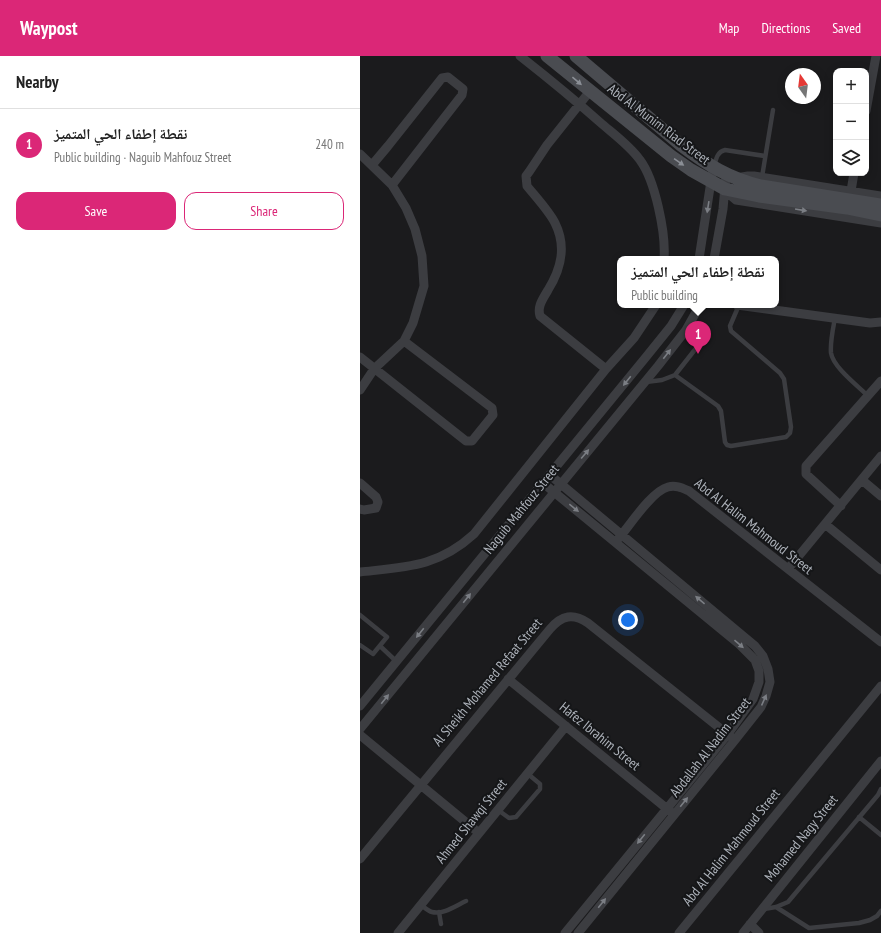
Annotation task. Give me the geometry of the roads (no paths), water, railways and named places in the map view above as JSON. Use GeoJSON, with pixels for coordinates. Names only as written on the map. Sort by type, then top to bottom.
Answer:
{"type":"FeatureCollection","features":[{"type":"Feature","properties":{"kind":"street"},"geometry":{"type":"LineString","coordinates":[[520,56],[580,104],[632,150],[641,161],[650,183],[662,223],[664,256]]}},
{"type":"Feature","properties":{"kind":"street","name":"Abd Al Munim Riad Street"},"geometry":{"type":"LineString","coordinates":[[547,56],[671,156],[711,182],[726,189],[759,196],[881,214]]}},
{"type":"Feature","properties":{"kind":"street","name":"Abd Al Munim Riad Street"},"geometry":{"type":"LineString","coordinates":[[576,56],[680,145],[713,168],[731,177],[761,186],[850,195],[881,205]]}},
{"type":"Feature","properties":{"kind":"street"},"geometry":{"type":"LineString","coordinates":[[867,104],[876,56]]}},
{"type":"Feature","properties":{"kind":"street"},"geometry":{"type":"LineString","coordinates":[[372,164],[440,80],[448,77],[463,89],[462,95],[392,185]]}},
{"type":"Feature","properties":{"kind":"street"},"geometry":{"type":"LineString","coordinates":[[590,91],[547,145],[526,176],[527,186],[555,223],[560,237],[562,252],[557,276],[539,306],[538,311],[540,316],[606,370]]}},
{"type":"Feature","properties":{"kind":"street"},"geometry":{"type":"LineString","coordinates":[[360,154],[392,185],[406,208],[415,229],[422,256],[424,286],[413,322],[404,341],[374,369],[360,390]]}},
{"type":"Feature","properties":{"kind":"street"},"geometry":{"type":"LineString","coordinates":[[699,256],[713,168]]}},
{"type":"Feature","properties":{"kind":"street"},"geometry":{"type":"LineString","coordinates":[[850,195],[853,176]]}},
{"type":"Feature","properties":{"kind":"street"},"geometry":{"type":"LineString","coordinates":[[715,256],[726,189],[731,177],[762,177],[850,195],[881,196]]}},
{"type":"Feature","properties":{"kind":"street"},"geometry":{"type":"LineString","coordinates":[[726,189],[728,194],[736,200],[881,223]]}},
{"type":"Feature","properties":{"kind":"street"},"geometry":{"type":"LineString","coordinates":[[360,572],[412,566],[430,562],[462,545],[474,534],[606,370],[634,338],[654,308]]}},
{"type":"Feature","properties":{"kind":"street","name":"Naguib Mahfouz Street"},"geometry":{"type":"LineString","coordinates":[[360,706],[544,483],[671,326],[682,308]]}},
{"type":"Feature","properties":{"kind":"street","name":"Naguib Mahfouz Street"},"geometry":{"type":"LineString","coordinates":[[360,729],[686,330],[698,308]]}},
{"type":"Feature","properties":{"kind":"street"},"geometry":{"type":"LineString","coordinates":[[760,308],[870,323],[881,322]]}},
{"type":"Feature","properties":{"kind":"street"},"geometry":{"type":"LineString","coordinates":[[360,357],[466,441],[469,442],[474,439],[493,415],[492,408],[404,341]]}},
{"type":"Feature","properties":{"kind":"street"},"geometry":{"type":"LineString","coordinates":[[841,506],[806,474],[805,469],[806,466],[881,382]]}},
{"type":"Feature","properties":{"kind":"street"},"geometry":{"type":"LineString","coordinates":[[788,569],[881,456]]}},
{"type":"Feature","properties":{"kind":"street","name":"Abdallah Al Nadim Street"},"geometry":{"type":"LineString","coordinates":[[550,475],[755,646],[763,656],[768,669],[770,682],[761,707],[578,933]]}},
{"type":"Feature","properties":{"kind":"street"},"geometry":{"type":"LineString","coordinates":[[862,480],[881,496]]}},
{"type":"Feature","properties":{"kind":"street"},"geometry":{"type":"LineString","coordinates":[[360,483],[376,497],[378,502],[376,508],[364,510],[360,509]]}},
{"type":"Feature","properties":{"kind":"street","name":"Abdallah Al Nadim Street"},"geometry":{"type":"LineString","coordinates":[[544,483],[739,644],[755,660],[759,671],[759,682],[753,699],[728,734],[564,933]]}},
{"type":"Feature","properties":{"kind":"street","name":"Abd Al Halim Mahmoud Street"},"geometry":{"type":"LineString","coordinates":[[616,542],[646,504],[660,490],[678,486],[689,491],[881,642]]}},
{"type":"Feature","properties":{"kind":"street"},"geometry":{"type":"LineString","coordinates":[[825,524],[881,570]]}},
{"type":"Feature","properties":{"kind":"street","name":"Al Sheikh Mohamed Refaat Street"},"geometry":{"type":"LineString","coordinates":[[360,859],[556,622],[563,618],[572,616],[581,618],[735,740]]}},
{"type":"Feature","properties":{"kind":"street","name":"Hafez Ibrahim Street"},"geometry":{"type":"LineString","coordinates":[[508,679],[674,815]]}},
{"type":"Feature","properties":{"kind":"street","name":"Abd Al Halim Mahmoud Street"},"geometry":{"type":"LineString","coordinates":[[679,933],[881,686]]}},
{"type":"Feature","properties":{"kind":"street","name":"Ahmed Shawqi Street"},"geometry":{"type":"LineString","coordinates":[[398,933],[566,726]]}},
{"type":"Feature","properties":{"kind":"street"},"geometry":{"type":"LineString","coordinates":[[360,735],[479,833]]}},
{"type":"Feature","properties":{"kind":"street","name":"Mohamed Nagy Street"},"geometry":{"type":"LineString","coordinates":[[743,933],[881,761]]}},
{"type":"Feature","properties":{"kind":"street"},"geometry":{"type":"LineString","coordinates":[[750,924],[759,933]]}},
{"type":"Feature","properties":{"kind":"lane"},"geometry":{"type":"LineString","coordinates":[[762,177],[773,110]]}},
{"type":"Feature","properties":{"kind":"lane"},"geometry":{"type":"LineString","coordinates":[[713,168],[718,154],[725,150],[765,156]]}},
{"type":"Feature","properties":{"kind":"lane"},"geometry":{"type":"LineString","coordinates":[[675,375],[718,406],[721,411],[726,444],[729,446],[788,435],[791,427],[784,379],[780,373],[731,331],[730,326],[737,308]]}},
{"type":"Feature","properties":{"kind":"lane"},"geometry":{"type":"LineString","coordinates":[[835,318],[831,347],[835,363],[868,396]]}},
{"type":"Feature","properties":{"kind":"lane"},"geometry":{"type":"LineString","coordinates":[[644,382],[662,380],[675,375],[698,347],[695,338],[686,330]]}},
{"type":"Feature","properties":{"kind":"lane"},"geometry":{"type":"LineString","coordinates":[[360,616],[387,637],[373,654],[360,645]]}},
{"type":"Feature","properties":{"kind":"lane"},"geometry":{"type":"LineString","coordinates":[[380,646],[396,662]]}},
{"type":"Feature","properties":{"kind":"lane"},"geometry":{"type":"LineString","coordinates":[[498,810],[509,818],[516,817],[540,789],[540,784],[528,774]]}},
{"type":"Feature","properties":{"kind":"lane"},"geometry":{"type":"LineString","coordinates":[[762,909],[776,907],[788,902],[881,789]]}},
{"type":"Feature","properties":{"kind":"lane"},"geometry":{"type":"LineString","coordinates":[[859,817],[881,835]]}},
{"type":"Feature","properties":{"kind":"lane"},"geometry":{"type":"LineString","coordinates":[[421,905],[430,912],[439,912],[466,901]]}},
{"type":"Feature","properties":{"kind":"lane"},"geometry":{"type":"LineString","coordinates":[[776,907],[809,930],[859,923],[879,918],[881,911]]}},
{"type":"Feature","properties":{"kind":"lane"},"geometry":{"type":"LineString","coordinates":[[439,912],[441,924]]}},
{"type":"Feature","properties":{"kind":"place","name":"نقطة إطفاء الحي المتميز"},"geometry":{"type":"Point","coordinates":[698,354]}}]}
